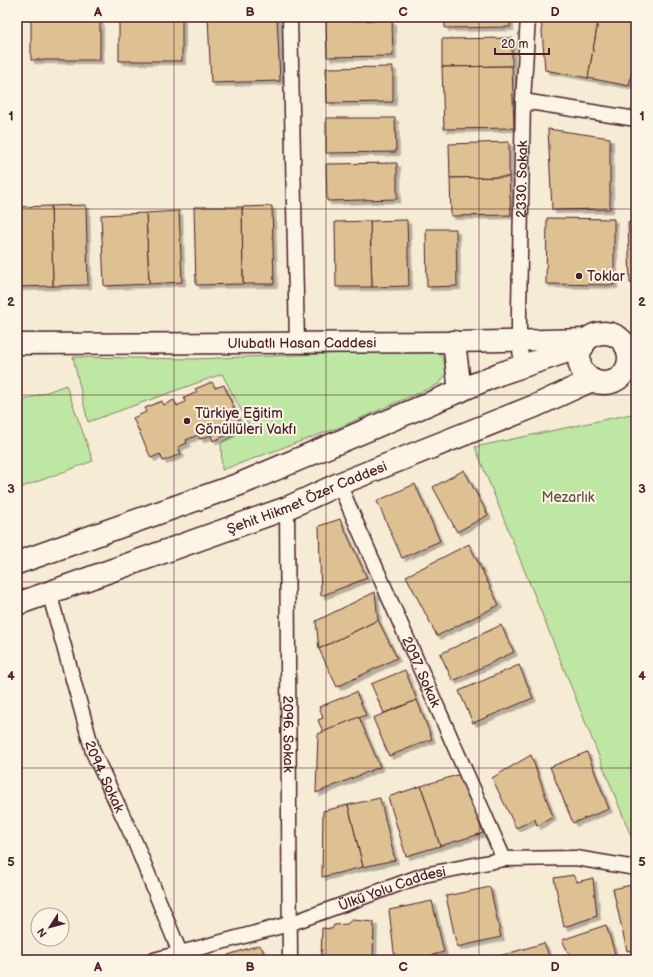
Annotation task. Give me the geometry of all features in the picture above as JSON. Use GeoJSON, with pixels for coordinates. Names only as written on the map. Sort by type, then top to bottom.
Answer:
{"type":"FeatureCollection","features":[{"type":"Feature","properties":{"kind":"main road"},"geometry":{"type":"LineString","coordinates":[[17,563],[240,484],[460,391],[585,342],[594,335],[609,333],[626,335],[623,341],[629,355],[629,363],[621,376],[625,380]]}},
{"type":"Feature","properties":{"kind":"main road"},"geometry":{"type":"LineString","coordinates":[[454,342],[460,391]]}},
{"type":"Feature","properties":{"kind":"main road"},"geometry":{"type":"LineString","coordinates":[[585,342],[580,353],[580,361],[586,375],[592,380],[599,382],[607,383],[625,380]]}},
{"type":"Feature","properties":{"kind":"main road","name":"Şehit Hikmet Özer Caddesi"},"geometry":{"type":"LineString","coordinates":[[17,604],[287,508],[339,484],[535,406],[592,380]]}},
{"type":"Feature","properties":{"kind":"street"},"geometry":{"type":"LineString","coordinates":[[290,17],[297,343]]}},
{"type":"Feature","properties":{"kind":"street","name":"2330. Sokak"},"geometry":{"type":"LineString","coordinates":[[522,366],[520,341],[523,102],[528,17]]}},
{"type":"Feature","properties":{"kind":"street"},"geometry":{"type":"LineString","coordinates":[[523,102],[636,119]]}},
{"type":"Feature","properties":{"kind":"street","name":"Ulubatlı Hasan Caddesi"},"geometry":{"type":"LineString","coordinates":[[17,344],[520,341],[585,342]]}},
{"type":"Feature","properties":{"kind":"street","name":"2097. Sokak"},"geometry":{"type":"LineString","coordinates":[[339,484],[504,859]]}},
{"type":"Feature","properties":{"kind":"street","name":"2096. Sokak"},"geometry":{"type":"LineString","coordinates":[[287,508],[290,960]]}},
{"type":"Feature","properties":{"kind":"street","name":"2094. Sokak"},"geometry":{"type":"LineString","coordinates":[[49,592],[94,752],[135,842],[180,953]]}},
{"type":"Feature","properties":{"kind":"street","name":"Ülkü Yolu Caddesi"},"geometry":{"type":"LineString","coordinates":[[154,960],[289,924],[424,876],[504,859],[576,858],[636,868]]}},
{"type":"Feature","properties":{"kind":"green space"},"geometry":{"type":"Polygon","coordinates":[[[423,350],[440,353],[445,363],[446,374],[439,384],[340,427],[222,470],[221,443],[249,425],[222,374],[88,422],[73,357],[195,359],[423,350]]]}},
{"type":"Feature","properties":{"kind":"green space"},"geometry":{"type":"Polygon","coordinates":[[[66,385],[93,461],[17,489],[17,403],[66,385]]]}},
{"type":"Feature","properties":{"kind":"green space","name":"Mezarlık"},"geometry":{"type":"Polygon","coordinates":[[[636,413],[636,846],[635,846],[475,447],[636,413]]]}},
{"type":"Feature","properties":{"kind":"building"},"geometry":{"type":"Polygon","coordinates":[[[31,17],[100,17],[100,60],[31,60],[31,17]]]}},
{"type":"Feature","properties":{"kind":"building"},"geometry":{"type":"Polygon","coordinates":[[[119,17],[182,17],[182,61],[119,61],[119,17]]]}},
{"type":"Feature","properties":{"kind":"building"},"geometry":{"type":"Polygon","coordinates":[[[208,17],[277,17],[280,81],[211,83],[208,17]]]}},
{"type":"Feature","properties":{"kind":"building"},"geometry":{"type":"Polygon","coordinates":[[[445,17],[510,17],[510,27],[445,28],[445,17]]]}},
{"type":"Feature","properties":{"kind":"building"},"geometry":{"type":"Polygon","coordinates":[[[541,17],[599,17],[588,78],[545,70],[541,17]]]}},
{"type":"Feature","properties":{"kind":"building"},"geometry":{"type":"Polygon","coordinates":[[[599,17],[618,17],[636,20],[636,48],[629,86],[588,78],[599,17]]]}},
{"type":"Feature","properties":{"kind":"building"},"geometry":{"type":"Polygon","coordinates":[[[392,20],[393,56],[327,57],[326,21],[392,20]]]}},
{"type":"Feature","properties":{"kind":"building"},"geometry":{"type":"Polygon","coordinates":[[[512,38],[512,66],[442,67],[442,39],[512,38]]]}},
{"type":"Feature","properties":{"kind":"building"},"geometry":{"type":"Polygon","coordinates":[[[512,66],[514,128],[444,129],[442,67],[512,66]]]}},
{"type":"Feature","properties":{"kind":"building"},"geometry":{"type":"Polygon","coordinates":[[[393,67],[393,102],[327,103],[326,68],[393,67]]]}},
{"type":"Feature","properties":{"kind":"building"},"geometry":{"type":"Polygon","coordinates":[[[326,118],[395,118],[396,152],[326,153],[326,118]]]}},
{"type":"Feature","properties":{"kind":"building"},"geometry":{"type":"Polygon","coordinates":[[[548,129],[610,138],[610,209],[552,210],[548,129]]]}},
{"type":"Feature","properties":{"kind":"building"},"geometry":{"type":"Polygon","coordinates":[[[633,135],[636,135],[636,180],[634,180],[633,135]]]}},
{"type":"Feature","properties":{"kind":"building"},"geometry":{"type":"Polygon","coordinates":[[[509,142],[509,177],[450,178],[449,144],[509,142]]]}},
{"type":"Feature","properties":{"kind":"building"},"geometry":{"type":"Polygon","coordinates":[[[397,163],[397,199],[327,201],[326,164],[397,163]]]}},
{"type":"Feature","properties":{"kind":"building"},"geometry":{"type":"Polygon","coordinates":[[[509,177],[511,215],[451,216],[450,178],[509,177]]]}},
{"type":"Feature","properties":{"kind":"building"},"geometry":{"type":"Polygon","coordinates":[[[86,205],[88,285],[53,286],[51,206],[86,205]]]}},
{"type":"Feature","properties":{"kind":"building"},"geometry":{"type":"Polygon","coordinates":[[[51,206],[53,286],[17,287],[17,207],[51,206]]]}},
{"type":"Feature","properties":{"kind":"building"},"geometry":{"type":"Polygon","coordinates":[[[272,206],[274,284],[243,284],[242,207],[272,206]]]}},
{"type":"Feature","properties":{"kind":"building"},"geometry":{"type":"Polygon","coordinates":[[[194,207],[242,207],[243,284],[196,285],[194,207]]]}},
{"type":"Feature","properties":{"kind":"building"},"geometry":{"type":"Polygon","coordinates":[[[179,211],[182,282],[149,284],[146,213],[179,211]]]}},
{"type":"Feature","properties":{"kind":"building"},"geometry":{"type":"Polygon","coordinates":[[[146,213],[149,284],[104,286],[101,215],[146,213]]]}},
{"type":"Feature","properties":{"kind":"building"},"geometry":{"type":"Polygon","coordinates":[[[547,218],[614,219],[614,285],[546,284],[547,218]]]}},
{"type":"Feature","properties":{"kind":"building"},"geometry":{"type":"Polygon","coordinates":[[[407,220],[409,286],[372,287],[370,221],[407,220]]]}},
{"type":"Feature","properties":{"kind":"building"},"geometry":{"type":"Polygon","coordinates":[[[370,221],[372,287],[336,287],[335,222],[370,221]]]}},
{"type":"Feature","properties":{"kind":"building"},"geometry":{"type":"Polygon","coordinates":[[[628,222],[636,223],[636,284],[630,283],[628,222]]]}},
{"type":"Feature","properties":{"kind":"building"},"geometry":{"type":"Polygon","coordinates":[[[426,229],[456,229],[457,286],[427,287],[426,229]]]}},
{"type":"Feature","properties":{"kind":"building","name":"Türkiye Eğitim Gönüllüleri Vakfı"},"geometry":{"type":"Polygon","coordinates":[[[212,382],[215,388],[224,385],[241,425],[231,429],[232,433],[213,441],[211,435],[200,439],[198,435],[186,440],[187,443],[178,447],[181,454],[163,461],[160,454],[151,458],[133,418],[146,412],[145,408],[162,401],[164,405],[174,400],[177,406],[185,402],[184,398],[197,392],[195,389],[212,382]]]}},
{"type":"Feature","properties":{"kind":"building"},"geometry":{"type":"Polygon","coordinates":[[[464,470],[488,515],[457,532],[433,487],[464,470]]]}},
{"type":"Feature","properties":{"kind":"building"},"geometry":{"type":"Polygon","coordinates":[[[415,484],[440,541],[402,558],[377,501],[415,484]]]}},
{"type":"Feature","properties":{"kind":"building"},"geometry":{"type":"Polygon","coordinates":[[[340,519],[367,578],[321,596],[319,526],[340,519]]]}},
{"type":"Feature","properties":{"kind":"building"},"geometry":{"type":"Polygon","coordinates":[[[469,544],[499,605],[437,636],[406,576],[469,544]]]}},
{"type":"Feature","properties":{"kind":"building"},"geometry":{"type":"Polygon","coordinates":[[[375,592],[378,620],[319,649],[316,621],[375,592]]]}},
{"type":"Feature","properties":{"kind":"building"},"geometry":{"type":"Polygon","coordinates":[[[378,620],[397,658],[337,687],[319,649],[378,620]]]}},
{"type":"Feature","properties":{"kind":"building"},"geometry":{"type":"Polygon","coordinates":[[[501,625],[514,652],[453,681],[440,654],[501,625]]]}},
{"type":"Feature","properties":{"kind":"building"},"geometry":{"type":"Polygon","coordinates":[[[519,665],[533,698],[473,723],[459,691],[519,665]]]}},
{"type":"Feature","properties":{"kind":"building"},"geometry":{"type":"Polygon","coordinates":[[[405,670],[417,700],[384,713],[371,684],[405,670]]]}},
{"type":"Feature","properties":{"kind":"building"},"geometry":{"type":"Polygon","coordinates":[[[356,692],[366,715],[323,732],[318,720],[323,718],[319,707],[356,692]]]}},
{"type":"Feature","properties":{"kind":"building"},"geometry":{"type":"Polygon","coordinates":[[[417,700],[432,739],[389,756],[373,718],[417,700]]]}},
{"type":"Feature","properties":{"kind":"building"},"geometry":{"type":"Polygon","coordinates":[[[359,717],[380,767],[316,793],[318,734],[359,717]]]}},
{"type":"Feature","properties":{"kind":"building"},"geometry":{"type":"Polygon","coordinates":[[[587,752],[609,809],[573,823],[550,767],[587,752]]]}},
{"type":"Feature","properties":{"kind":"building"},"geometry":{"type":"Polygon","coordinates":[[[531,755],[553,817],[537,826],[535,819],[516,828],[492,778],[531,755]]]}},
{"type":"Feature","properties":{"kind":"building"},"geometry":{"type":"Polygon","coordinates":[[[464,773],[483,833],[440,846],[421,786],[464,773]]]}},
{"type":"Feature","properties":{"kind":"building"},"geometry":{"type":"Polygon","coordinates":[[[421,786],[440,846],[406,856],[388,797],[421,786]]]}},
{"type":"Feature","properties":{"kind":"building"},"geometry":{"type":"Polygon","coordinates":[[[380,798],[395,860],[363,867],[348,805],[380,798]]]}},
{"type":"Feature","properties":{"kind":"building"},"geometry":{"type":"Polygon","coordinates":[[[348,805],[363,867],[322,877],[323,811],[348,805]]]}},
{"type":"Feature","properties":{"kind":"building"},"geometry":{"type":"Polygon","coordinates":[[[573,875],[577,882],[593,878],[597,916],[564,927],[554,878],[573,875]]]}},
{"type":"Feature","properties":{"kind":"building"},"geometry":{"type":"Polygon","coordinates":[[[636,884],[636,949],[627,951],[613,889],[636,884]]]}},
{"type":"Feature","properties":{"kind":"building"},"geometry":{"type":"Polygon","coordinates":[[[490,887],[501,937],[457,947],[446,896],[490,887]]]}},
{"type":"Feature","properties":{"kind":"building"},"geometry":{"type":"Polygon","coordinates":[[[432,901],[444,952],[415,960],[395,960],[389,910],[432,901]]]}},
{"type":"Feature","properties":{"kind":"building"},"geometry":{"type":"Polygon","coordinates":[[[352,920],[374,922],[373,960],[321,960],[322,928],[332,929],[334,925],[347,924],[352,920]]]}},
{"type":"Feature","properties":{"kind":"building"},"geometry":{"type":"Polygon","coordinates":[[[606,925],[616,957],[608,960],[572,960],[562,940],[606,925]]]}},
{"type":"Feature","properties":{"kind":"building"},"geometry":{"type":"Polygon","coordinates":[[[544,943],[551,960],[486,960],[544,943]]]}},
{"type":"Feature","properties":{"kind":"building"},"geometry":{"type":"Polygon","coordinates":[[[259,945],[263,950],[263,960],[229,960],[228,955],[259,945]]]}},
{"type":"Feature","properties":{"kind":"place","name":"Toklar"},"geometry":{"type":"Point","coordinates":[579,276]}},
{"type":"Feature","properties":{"kind":"place","name":"Türkiye Eğitim Gönüllüleri Vakfı"},"geometry":{"type":"Point","coordinates":[187,421]}}]}
